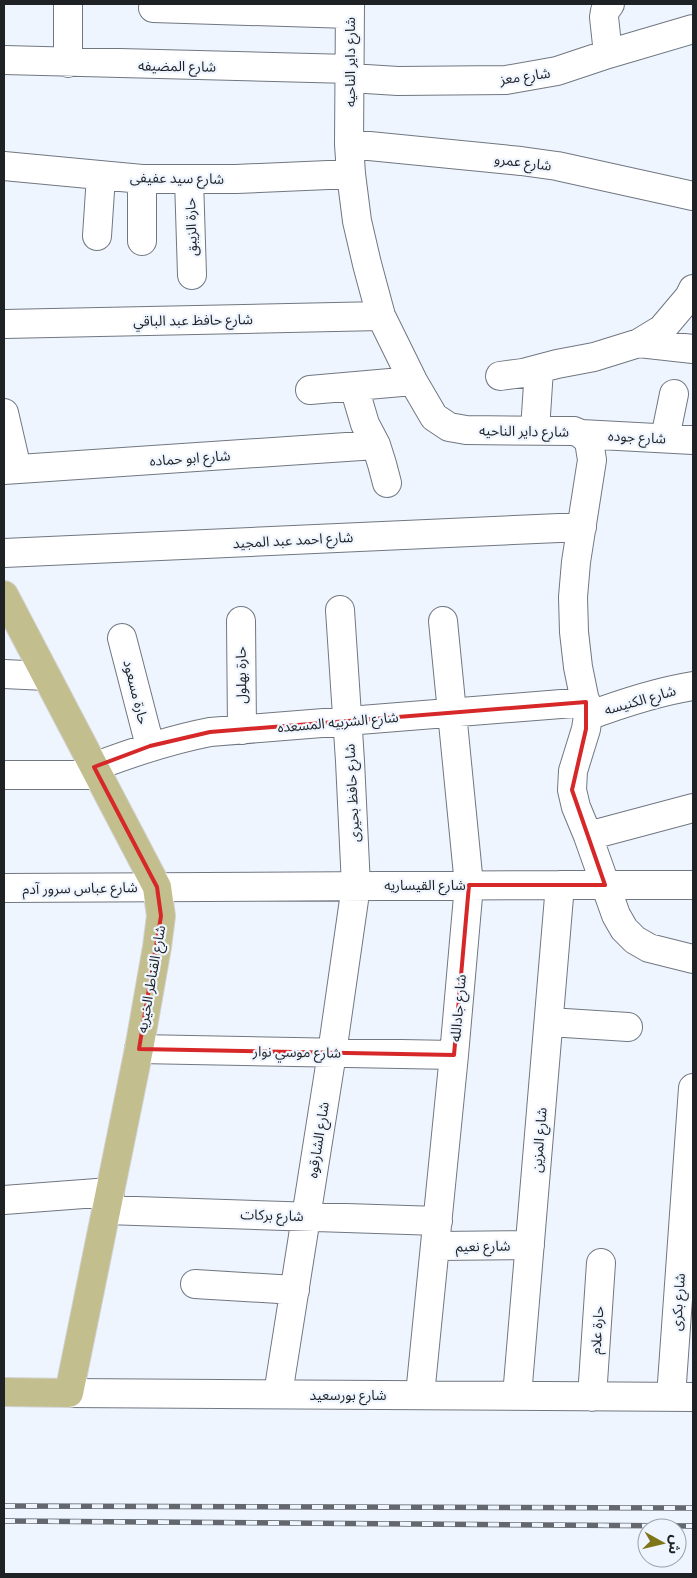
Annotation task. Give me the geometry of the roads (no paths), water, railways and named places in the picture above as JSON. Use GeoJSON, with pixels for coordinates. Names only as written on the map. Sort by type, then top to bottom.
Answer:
{"type":"FeatureCollection","features":[{"type":"Feature","properties":{"kind":"main road","name":"شارع القناطر الخيريه"},"geometry":{"type":"LineString","coordinates":[[4,595],[157,887],[161,916],[139,1049],[69,1393]]}},
{"type":"Feature","properties":{"kind":"main road","name":"شارع بورسعيد"},"geometry":{"type":"LineString","coordinates":[[4,1392],[69,1393]]}},
{"type":"Feature","properties":{"kind":"street"},"geometry":{"type":"LineString","coordinates":[[68,4],[68,63]]}},
{"type":"Feature","properties":{"kind":"street"},"geometry":{"type":"LineString","coordinates":[[608,54],[604,17],[610,4]]}},
{"type":"Feature","properties":{"kind":"street"},"geometry":{"type":"LineString","coordinates":[[153,8],[350,9]]}},
{"type":"Feature","properties":{"kind":"street","name":"شارع داير الناحيه"},"geometry":{"type":"LineString","coordinates":[[350,9],[350,144],[351,174],[357,221],[381,316],[413,382],[434,417],[448,427],[466,430],[574,432],[581,434],[589,441],[592,450],[576,562],[573,597],[578,668],[587,709],[586,729],[573,771],[572,790],[576,807],[616,915],[624,929],[635,940],[649,948],[693,959]]}},
{"type":"Feature","properties":{"kind":"street","name":"شارع معز"},"geometry":{"type":"LineString","coordinates":[[350,74],[398,81],[506,80],[557,71],[608,54],[693,30]]}},
{"type":"Feature","properties":{"kind":"street","name":"شارع المضيفه"},"geometry":{"type":"LineString","coordinates":[[4,60],[350,74]]}},
{"type":"Feature","properties":{"kind":"street","name":"شارع عمرو"},"geometry":{"type":"LineString","coordinates":[[350,144],[548,164],[596,173],[693,196]]}},
{"type":"Feature","properties":{"kind":"street","name":"شارع سيد عفيفى"},"geometry":{"type":"LineString","coordinates":[[4,166],[142,179],[236,179],[351,174]]}},
{"type":"Feature","properties":{"kind":"street"},"geometry":{"type":"LineString","coordinates":[[97,236],[102,176]]}},
{"type":"Feature","properties":{"kind":"street"},"geometry":{"type":"LineString","coordinates":[[142,179],[142,241]]}},
{"type":"Feature","properties":{"kind":"street","name":"حارة الزيبق"},"geometry":{"type":"LineString","coordinates":[[189,179],[192,275]]}},
{"type":"Feature","properties":{"kind":"street"},"geometry":{"type":"LineString","coordinates":[[500,376],[523,373],[594,357],[639,343],[662,329],[689,297],[693,289]]}},
{"type":"Feature","properties":{"kind":"street","name":"شارع حافظ عبد الباقي"},"geometry":{"type":"LineString","coordinates":[[4,324],[381,316]]}},
{"type":"Feature","properties":{"kind":"street"},"geometry":{"type":"LineString","coordinates":[[639,343],[693,350]]}},
{"type":"Feature","properties":{"kind":"street"},"geometry":{"type":"LineString","coordinates":[[535,430],[539,369]]}},
{"type":"Feature","properties":{"kind":"street"},"geometry":{"type":"LineString","coordinates":[[310,390],[413,382]]}},
{"type":"Feature","properties":{"kind":"street"},"geometry":{"type":"LineString","coordinates":[[354,386],[365,424],[376,445],[387,483]]}},
{"type":"Feature","properties":{"kind":"street"},"geometry":{"type":"LineString","coordinates":[[665,438],[674,394]]}},
{"type":"Feature","properties":{"kind":"street"},"geometry":{"type":"LineString","coordinates":[[4,413],[10,469]]}},
{"type":"Feature","properties":{"kind":"street","name":"شارع جوده"},"geometry":{"type":"LineString","coordinates":[[581,434],[693,440]]}},
{"type":"Feature","properties":{"kind":"street","name":"شارع ابو حماده"},"geometry":{"type":"LineString","coordinates":[[10,469],[376,445]]}},
{"type":"Feature","properties":{"kind":"street","name":"شارع احمد عبد المجيد"},"geometry":{"type":"LineString","coordinates":[[4,552],[582,527]]}},
{"type":"Feature","properties":{"kind":"street","name":"شارع حافظ بحيرى"},"geometry":{"type":"LineString","coordinates":[[340,610],[355,840],[356,886]]}},
{"type":"Feature","properties":{"kind":"street","name":"شارع جادالله"},"geometry":{"type":"LineString","coordinates":[[420,1395],[469,885],[442,620]]}},
{"type":"Feature","properties":{"kind":"street","name":"حارة بهلول"},"geometry":{"type":"LineString","coordinates":[[241,621],[242,730]]}},
{"type":"Feature","properties":{"kind":"street","name":"حارة مسعود"},"geometry":{"type":"LineString","coordinates":[[122,638],[150,746]]}},
{"type":"Feature","properties":{"kind":"street"},"geometry":{"type":"LineString","coordinates":[[4,674],[46,676]]}},
{"type":"Feature","properties":{"kind":"street","name":"شارع الكنيسه"},"geometry":{"type":"LineString","coordinates":[[587,709],[693,686]]}},
{"type":"Feature","properties":{"kind":"street","name":"شارع الشربيه المسعده"},"geometry":{"type":"LineString","coordinates":[[4,775],[96,771],[150,746],[210,732],[452,713],[587,709]]}},
{"type":"Feature","properties":{"kind":"street"},"geometry":{"type":"LineString","coordinates":[[588,836],[693,808]]}},
{"type":"Feature","properties":{"kind":"street","name":"شارع المزين"},"geometry":{"type":"LineString","coordinates":[[517,1396],[560,884]]}},
{"type":"Feature","properties":{"kind":"street","name":"شارع القيساريه"},"geometry":{"type":"LineString","coordinates":[[157,887],[693,885]]}},
{"type":"Feature","properties":{"kind":"street","name":"شارع الشارقوه"},"geometry":{"type":"LineString","coordinates":[[278,1394],[332,1053],[356,886]]}},
{"type":"Feature","properties":{"kind":"street","name":"شارع عباس سرور آدم"},"geometry":{"type":"LineString","coordinates":[[4,888],[157,887]]}},
{"type":"Feature","properties":{"kind":"street"},"geometry":{"type":"LineString","coordinates":[[549,1022],[628,1027]]}},
{"type":"Feature","properties":{"kind":"street","name":"شارع موسي نوار"},"geometry":{"type":"LineString","coordinates":[[139,1049],[454,1055]]}},
{"type":"Feature","properties":{"kind":"street","name":"شارع بكرى"},"geometry":{"type":"LineString","coordinates":[[682,1397],[693,1088]]}},
{"type":"Feature","properties":{"kind":"street","name":"شارع بركات"},"geometry":{"type":"LineString","coordinates":[[4,1200],[108,1201],[306,1216],[437,1233]]}},
{"type":"Feature","properties":{"kind":"street","name":"شارع نعيم"},"geometry":{"type":"LineString","coordinates":[[437,1233],[530,1245]]}},
{"type":"Feature","properties":{"kind":"street","name":"حارة علام"},"geometry":{"type":"LineString","coordinates":[[592,1397],[601,1263]]}},
{"type":"Feature","properties":{"kind":"street"},"geometry":{"type":"LineString","coordinates":[[195,1284],[295,1290]]}},
{"type":"Feature","properties":{"kind":"street","name":"شارع بورسعيد"},"geometry":{"type":"LineString","coordinates":[[69,1393],[682,1397]]}},
{"type":"Feature","properties":{"kind":"railway"},"geometry":{"type":"LineString","coordinates":[[4,1506],[693,1508]]}},
{"type":"Feature","properties":{"kind":"railway"},"geometry":{"type":"LineString","coordinates":[[4,1521],[693,1526]]}}]}
